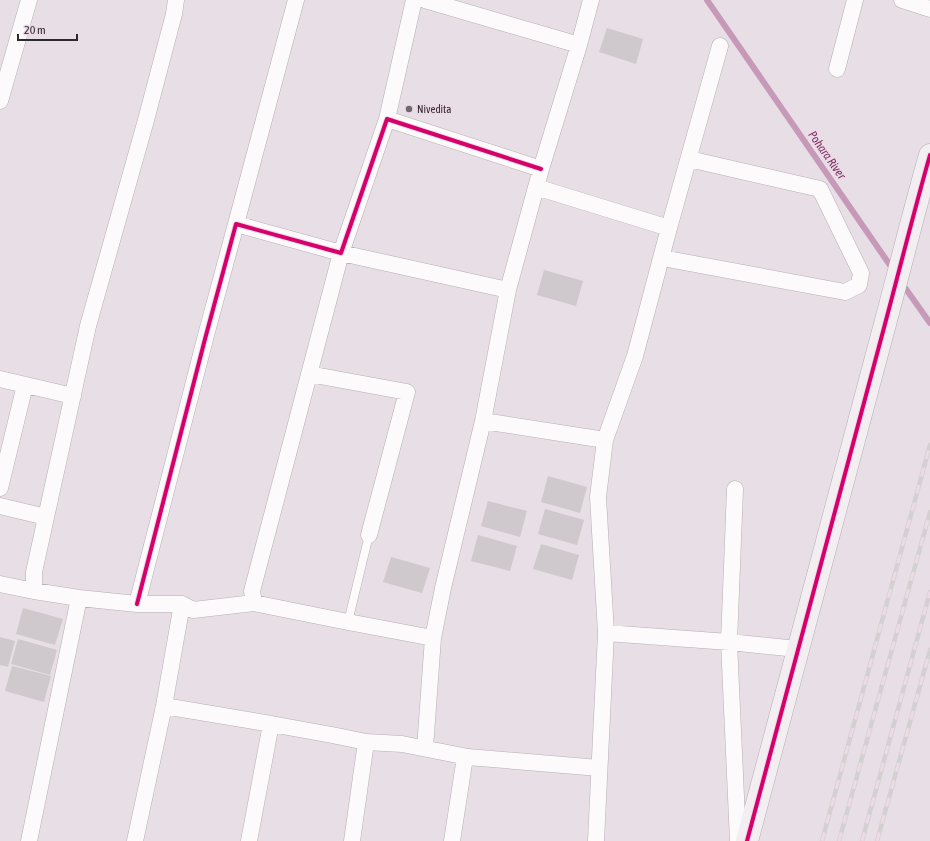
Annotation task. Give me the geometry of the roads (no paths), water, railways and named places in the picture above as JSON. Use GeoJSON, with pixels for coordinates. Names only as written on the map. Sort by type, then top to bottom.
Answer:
{"type":"FeatureCollection","features":[{"type":"Feature","properties":{"kind":"street"},"geometry":{"type":"LineString","coordinates":[[0,101],[29,0]]}},
{"type":"Feature","properties":{"kind":"street"},"geometry":{"type":"LineString","coordinates":[[34,591],[34,572],[88,326],[146,120],[174,14],[176,0]]}},
{"type":"Feature","properties":{"kind":"street"},"geometry":{"type":"LineString","coordinates":[[137,604],[205,339],[296,0]]}},
{"type":"Feature","properties":{"kind":"street"},"geometry":{"type":"LineString","coordinates":[[254,603],[252,590],[341,253],[387,119],[414,0]]}},
{"type":"Feature","properties":{"kind":"street"},"geometry":{"type":"LineString","coordinates":[[425,0],[579,45]]}},
{"type":"Feature","properties":{"kind":"street"},"geometry":{"type":"LineString","coordinates":[[425,748],[433,638],[443,588],[484,421],[508,290],[541,169],[579,45],[591,0]]}},
{"type":"Feature","properties":{"kind":"street"},"geometry":{"type":"LineString","coordinates":[[837,69],[855,0]]}},
{"type":"Feature","properties":{"kind":"street"},"geometry":{"type":"LineString","coordinates":[[902,0],[930,9]]}},
{"type":"Feature","properties":{"kind":"street"},"geometry":{"type":"LineString","coordinates":[[596,841],[606,633],[598,497],[604,440],[635,356],[720,46]]}},
{"type":"Feature","properties":{"kind":"street"},"geometry":{"type":"LineString","coordinates":[[387,119],[541,169]]}},
{"type":"Feature","properties":{"kind":"street"},"geometry":{"type":"LineString","coordinates":[[747,841],[797,649],[886,321],[910,225],[930,155]]}},
{"type":"Feature","properties":{"kind":"street"},"geometry":{"type":"LineString","coordinates":[[662,258],[845,292],[859,285],[861,273],[820,189],[688,159]]}},
{"type":"Feature","properties":{"kind":"street"},"geometry":{"type":"LineString","coordinates":[[536,188],[669,228]]}},
{"type":"Feature","properties":{"kind":"street"},"geometry":{"type":"LineString","coordinates":[[236,224],[341,253],[508,290]]}},
{"type":"Feature","properties":{"kind":"street"},"geometry":{"type":"LineString","coordinates":[[309,374],[407,392],[369,535]]}},
{"type":"Feature","properties":{"kind":"street"},"geometry":{"type":"LineString","coordinates":[[0,379],[73,396]]}},
{"type":"Feature","properties":{"kind":"street"},"geometry":{"type":"LineString","coordinates":[[0,488],[25,385]]}},
{"type":"Feature","properties":{"kind":"street"},"geometry":{"type":"LineString","coordinates":[[484,421],[604,440]]}},
{"type":"Feature","properties":{"kind":"street"},"geometry":{"type":"LineString","coordinates":[[735,489],[728,642],[738,841]]}},
{"type":"Feature","properties":{"kind":"street"},"geometry":{"type":"LineString","coordinates":[[0,506],[46,517]]}},
{"type":"Feature","properties":{"kind":"street"},"geometry":{"type":"LineString","coordinates":[[0,584],[78,598],[137,604],[182,604],[193,610],[254,603],[433,638]]}},
{"type":"Feature","properties":{"kind":"street"},"geometry":{"type":"LineString","coordinates":[[29,841],[78,598]]}},
{"type":"Feature","properties":{"kind":"street"},"geometry":{"type":"LineString","coordinates":[[135,841],[164,706],[182,604]]}},
{"type":"Feature","properties":{"kind":"street"},"geometry":{"type":"LineString","coordinates":[[606,633],[728,642],[797,649]]}},
{"type":"Feature","properties":{"kind":"street"},"geometry":{"type":"LineString","coordinates":[[164,706],[332,734],[366,742],[402,744],[465,757],[599,768]]}},
{"type":"Feature","properties":{"kind":"street"},"geometry":{"type":"LineString","coordinates":[[249,841],[272,724]]}},
{"type":"Feature","properties":{"kind":"street"},"geometry":{"type":"LineString","coordinates":[[352,841],[366,742]]}},
{"type":"Feature","properties":{"kind":"street"},"geometry":{"type":"LineString","coordinates":[[452,841],[465,757]]}},
{"type":"Feature","properties":{"kind":"lane"},"geometry":{"type":"LineString","coordinates":[[348,622],[369,535]]}},
{"type":"Feature","properties":{"kind":"waterway","name":"Pohara River"},"geometry":{"type":"LineString","coordinates":[[707,0],[894,271]]}},
{"type":"Feature","properties":{"kind":"waterway","name":"Pohara River"},"geometry":{"type":"LineString","coordinates":[[901,282],[930,323]]}},
{"type":"Feature","properties":{"kind":"railway"},"geometry":{"type":"LineString","coordinates":[[822,841],[930,445]]}},
{"type":"Feature","properties":{"kind":"railway"},"geometry":{"type":"LineString","coordinates":[[839,841],[930,512]]}},
{"type":"Feature","properties":{"kind":"railway"},"geometry":{"type":"LineString","coordinates":[[862,841],[930,592]]}},
{"type":"Feature","properties":{"kind":"railway"},"geometry":{"type":"LineString","coordinates":[[877,841],[930,650]]}},
{"type":"Feature","properties":{"kind":"place","name":"Nivedita"},"geometry":{"type":"Point","coordinates":[409,109]}}]}
